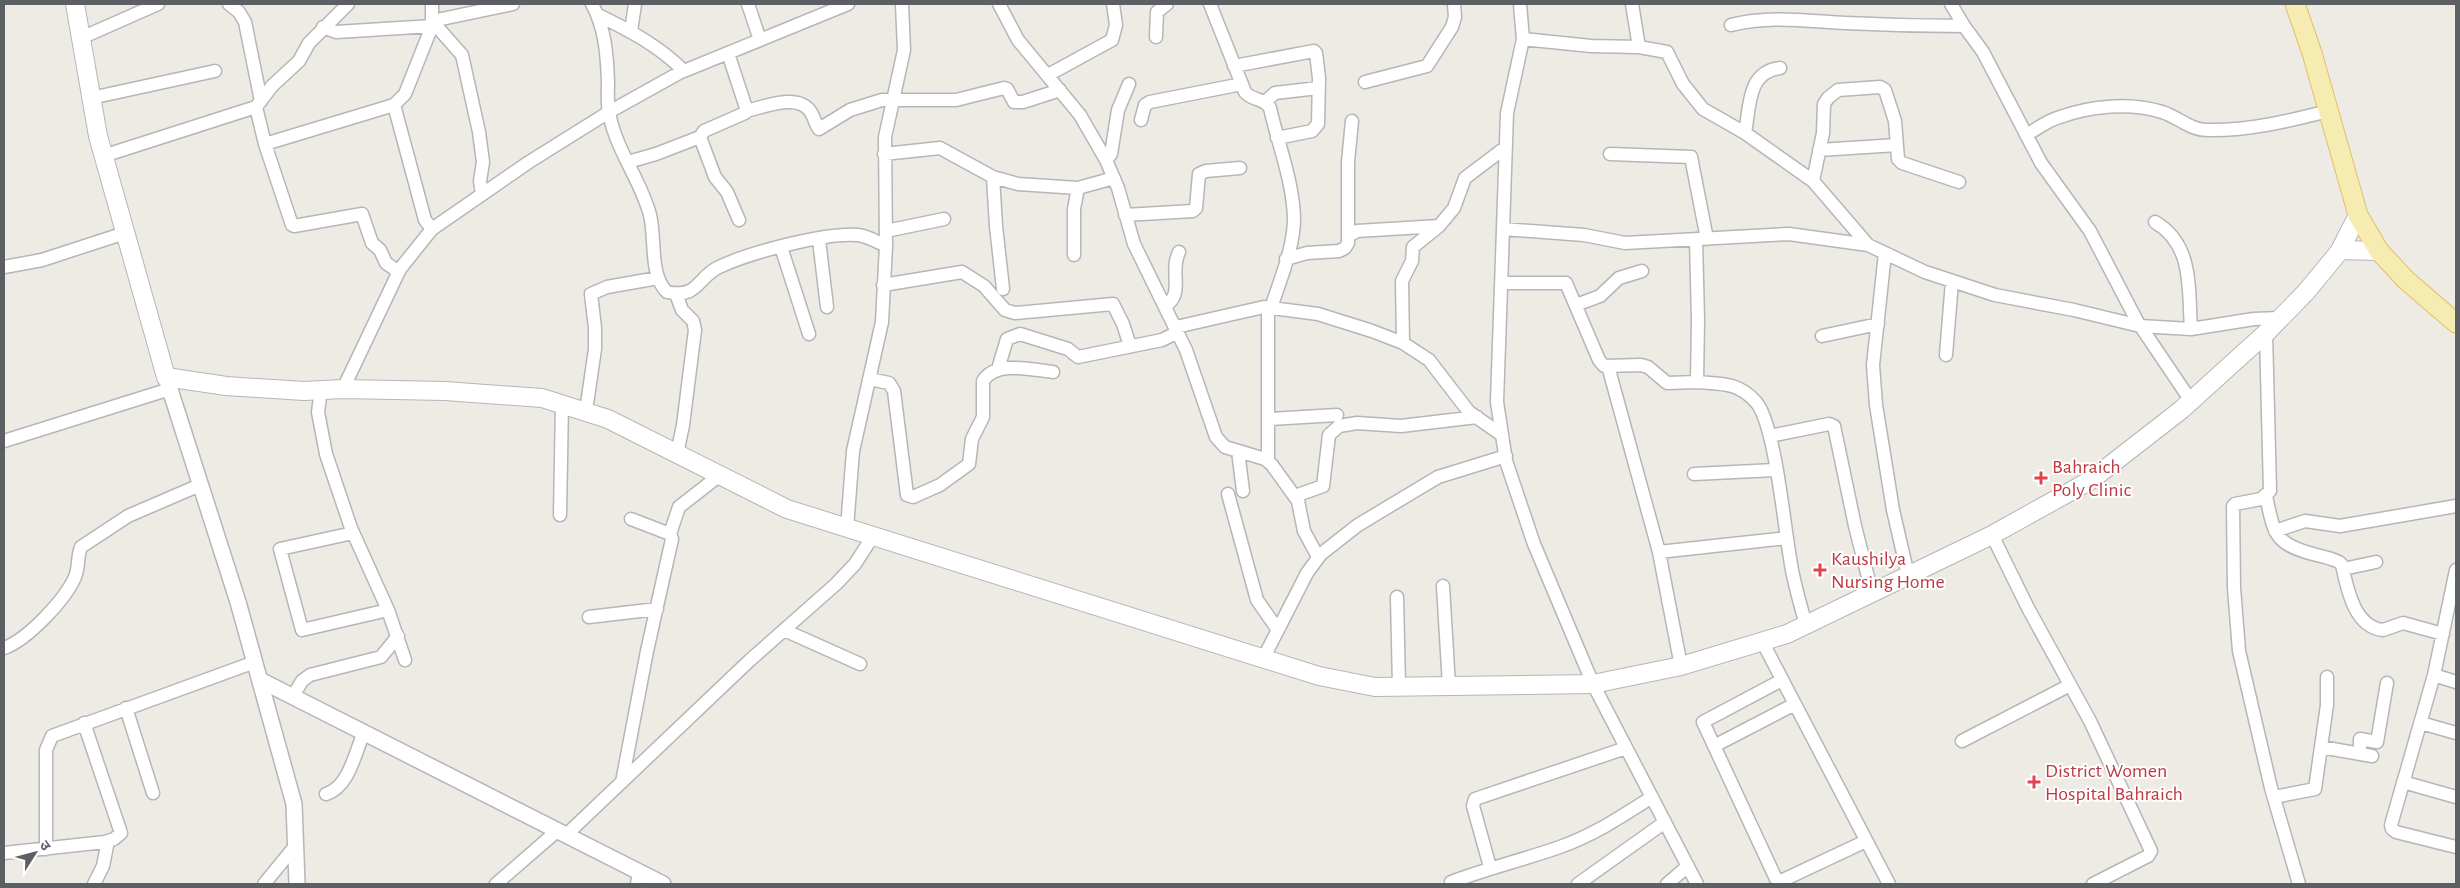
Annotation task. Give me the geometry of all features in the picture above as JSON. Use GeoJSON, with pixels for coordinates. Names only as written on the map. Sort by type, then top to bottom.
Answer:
{"type":"FeatureCollection","features":[{"type":"Feature","properties":{"kind":"main road"},"geometry":{"type":"LineString","coordinates":[[75,4],[103,156],[168,383],[321,390],[445,391],[542,398],[562,403],[608,419],[787,509],[1319,676],[1375,686],[1593,684],[1681,666],[1787,634],[1806,625],[1992,535],[2091,480],[2191,401],[2266,333],[2306,292],[2340,250],[2358,215]]}},
{"type":"Feature","properties":{"kind":"main road"},"geometry":{"type":"LineString","coordinates":[[2295,4],[2358,215],[2379,252],[2406,280],[2456,323]]}},
{"type":"Feature","properties":{"kind":"main road"},"geometry":{"type":"LineString","coordinates":[[2340,250],[2379,252]]}},
{"type":"Feature","properties":{"kind":"street"},"geometry":{"type":"LineString","coordinates":[[81,38],[158,4]]}},
{"type":"Feature","properties":{"kind":"street"},"geometry":{"type":"LineString","coordinates":[[229,4],[246,22],[265,144],[293,226],[362,214],[372,243],[380,250],[386,262],[399,272]]}},
{"type":"Feature","properties":{"kind":"street"},"geometry":{"type":"LineString","coordinates":[[103,156],[258,104],[299,61],[309,43],[348,4]]}},
{"type":"Feature","properties":{"kind":"street"},"geometry":{"type":"LineString","coordinates":[[265,144],[394,104],[405,94],[432,23],[432,4]]}},
{"type":"Feature","properties":{"kind":"street"},"geometry":{"type":"LineString","coordinates":[[324,28],[336,32],[432,23],[513,4]]}},
{"type":"Feature","properties":{"kind":"street"},"geometry":{"type":"LineString","coordinates":[[631,31],[636,4]]}},
{"type":"Feature","properties":{"kind":"street"},"geometry":{"type":"LineString","coordinates":[[748,4],[760,40]]}},
{"type":"Feature","properties":{"kind":"street"},"geometry":{"type":"LineString","coordinates":[[343,389],[399,272],[432,229],[482,194],[609,112],[684,71],[848,4]]}},
{"type":"Feature","properties":{"kind":"street"},"geometry":{"type":"LineString","coordinates":[[847,528],[853,451],[882,322],[886,246],[884,154],[892,98],[904,50],[902,4]]}},
{"type":"Feature","properties":{"kind":"street"},"geometry":{"type":"LineString","coordinates":[[999,4],[1018,40],[1080,115],[1106,160],[1114,178],[1134,244],[1186,350],[1216,437],[1226,447],[1268,461],[1294,496],[1300,511],[1304,531],[1318,557]]}},
{"type":"Feature","properties":{"kind":"street"},"geometry":{"type":"LineString","coordinates":[[1048,75],[1112,40],[1116,26],[1113,4]]}},
{"type":"Feature","properties":{"kind":"street"},"geometry":{"type":"LineString","coordinates":[[1156,37],[1157,12],[1167,4]]}},
{"type":"Feature","properties":{"kind":"street"},"geometry":{"type":"LineString","coordinates":[[1210,4],[1234,66],[1250,98],[1265,102],[1270,108],[1293,203],[1294,220],[1286,259],[1269,308],[1268,461]]}},
{"type":"Feature","properties":{"kind":"street"},"geometry":{"type":"LineString","coordinates":[[1365,82],[1427,66],[1452,27],[1455,17],[1454,4]]}},
{"type":"Feature","properties":{"kind":"street"},"geometry":{"type":"LineString","coordinates":[[1520,4],[1522,40],[1507,114],[1497,402],[1506,456],[1534,544],[1593,684],[1697,884]]}},
{"type":"Feature","properties":{"kind":"street"},"geometry":{"type":"LineString","coordinates":[[1632,4],[1639,47]]}},
{"type":"Feature","properties":{"kind":"street"},"geometry":{"type":"LineString","coordinates":[[1951,4],[1983,52],[2041,163],[2090,231],[2140,326],[2191,401]]}},
{"type":"Feature","properties":{"kind":"street"},"geometry":{"type":"LineString","coordinates":[[595,9],[673,60],[684,71]]}},
{"type":"Feature","properties":{"kind":"street"},"geometry":{"type":"LineString","coordinates":[[595,9],[607,51],[609,112],[628,162],[638,181],[650,217],[658,278],[661,286],[667,292],[676,294],[687,293],[696,288],[717,267],[781,247],[857,235],[886,246]]}},
{"type":"Feature","properties":{"kind":"street"},"geometry":{"type":"LineString","coordinates":[[1731,25],[1751,20],[1772,18],[1872,24],[1964,26]]}},
{"type":"Feature","properties":{"kind":"street"},"geometry":{"type":"LineString","coordinates":[[432,23],[462,55],[480,132],[483,162],[480,181],[482,194]]}},
{"type":"Feature","properties":{"kind":"street"},"geometry":{"type":"LineString","coordinates":[[1522,40],[1591,46],[1639,47],[1667,52],[1683,84],[1703,108],[1745,133],[1813,181],[1868,244]]}},
{"type":"Feature","properties":{"kind":"street"},"geometry":{"type":"LineString","coordinates":[[1234,66],[1314,51],[1318,57],[1319,120],[1316,128],[1312,131],[1277,138]]}},
{"type":"Feature","properties":{"kind":"street"},"geometry":{"type":"LineString","coordinates":[[728,53],[746,111]]}},
{"type":"Feature","properties":{"kind":"street"},"geometry":{"type":"LineString","coordinates":[[1745,133],[1754,84],[1766,71],[1780,68]]}},
{"type":"Feature","properties":{"kind":"street"},"geometry":{"type":"LineString","coordinates":[[91,98],[215,71]]}},
{"type":"Feature","properties":{"kind":"street"},"geometry":{"type":"LineString","coordinates":[[1106,160],[1111,154],[1118,110],[1129,84]]}},
{"type":"Feature","properties":{"kind":"street"},"geometry":{"type":"LineString","coordinates":[[1141,120],[1145,105],[1150,102],[1242,84]]}},
{"type":"Feature","properties":{"kind":"street"},"geometry":{"type":"LineString","coordinates":[[628,162],[656,154],[700,137],[704,131],[746,111],[789,102],[797,103],[809,110],[819,129],[857,107],[892,98],[916,101],[956,100],[1004,88],[1007,89],[1014,102],[1023,102],[1060,90]]}},
{"type":"Feature","properties":{"kind":"street"},"geometry":{"type":"LineString","coordinates":[[1265,102],[1275,93],[1318,88]]}},
{"type":"Feature","properties":{"kind":"street"},"geometry":{"type":"LineString","coordinates":[[1813,181],[1824,123],[1824,104],[1832,93],[1838,90],[1883,88],[1895,121],[1898,159],[1902,163],[1959,182]]}},
{"type":"Feature","properties":{"kind":"street"},"geometry":{"type":"LineString","coordinates":[[394,104],[425,220],[432,229]]}},
{"type":"Feature","properties":{"kind":"street"},"geometry":{"type":"LineString","coordinates":[[2026,135],[2059,117],[2110,106],[2150,109],[2164,113],[2192,128],[2208,130],[2282,123],[2328,111]]}},
{"type":"Feature","properties":{"kind":"street"},"geometry":{"type":"LineString","coordinates":[[1286,259],[1307,253],[1339,251],[1345,248],[1350,235],[1348,162],[1352,121]]}},
{"type":"Feature","properties":{"kind":"street"},"geometry":{"type":"LineString","coordinates":[[700,137],[715,178],[727,192],[739,220]]}},
{"type":"Feature","properties":{"kind":"street"},"geometry":{"type":"LineString","coordinates":[[1819,150],[1896,145]]}},
{"type":"Feature","properties":{"kind":"street"},"geometry":{"type":"LineString","coordinates":[[1403,343],[1402,281],[1412,261],[1413,247],[1439,226],[1454,208],[1464,178],[1506,146]]}},
{"type":"Feature","properties":{"kind":"street"},"geometry":{"type":"LineString","coordinates":[[884,154],[940,148],[993,177],[1018,184],[1078,188],[1114,178]]}},
{"type":"Feature","properties":{"kind":"street"},"geometry":{"type":"LineString","coordinates":[[1610,154],[1691,157],[1701,239],[1697,382]]}},
{"type":"Feature","properties":{"kind":"street"},"geometry":{"type":"LineString","coordinates":[[1125,215],[1193,211],[1198,201],[1199,174],[1206,171],[1240,168]]}},
{"type":"Feature","properties":{"kind":"street"},"geometry":{"type":"LineString","coordinates":[[993,177],[996,226],[1004,289]]}},
{"type":"Feature","properties":{"kind":"street"},"geometry":{"type":"LineString","coordinates":[[1074,255],[1074,209],[1078,188]]}},
{"type":"Feature","properties":{"kind":"street"},"geometry":{"type":"LineString","coordinates":[[886,231],[944,219]]}},
{"type":"Feature","properties":{"kind":"street"},"geometry":{"type":"LineString","coordinates":[[2155,222],[2171,232],[2183,252],[2191,329]]}},
{"type":"Feature","properties":{"kind":"street"},"geometry":{"type":"LineString","coordinates":[[1350,235],[1357,231],[1439,226]]}},
{"type":"Feature","properties":{"kind":"street"},"geometry":{"type":"LineString","coordinates":[[1503,229],[1584,235],[1625,244],[1789,234],[1868,244],[1925,272],[1995,295],[2074,310],[2140,326],[2191,329],[2254,319],[2280,318]]}},
{"type":"Feature","properties":{"kind":"street"},"geometry":{"type":"LineString","coordinates":[[4,268],[42,260],[125,233]]}},
{"type":"Feature","properties":{"kind":"street"},"geometry":{"type":"LineString","coordinates":[[819,240],[827,306]]}},
{"type":"Feature","properties":{"kind":"street"},"geometry":{"type":"LineString","coordinates":[[781,247],[809,334]]}},
{"type":"Feature","properties":{"kind":"street"},"geometry":{"type":"LineString","coordinates":[[1165,306],[1175,297],[1175,264],[1179,252]]}},
{"type":"Feature","properties":{"kind":"street"},"geometry":{"type":"LineString","coordinates":[[1885,253],[1873,365],[1876,404],[1893,510],[1908,575]]}},
{"type":"Feature","properties":{"kind":"street"},"geometry":{"type":"LineString","coordinates":[[1576,306],[1600,296],[1618,278],[1642,270]]}},
{"type":"Feature","properties":{"kind":"street"},"geometry":{"type":"LineString","coordinates":[[883,285],[962,272],[984,286],[1005,310],[1015,313],[1113,304],[1123,324],[1130,346]]}},
{"type":"Feature","properties":{"kind":"street"},"geometry":{"type":"LineString","coordinates":[[586,411],[595,349],[595,328],[591,294],[607,288],[658,278]]}},
{"type":"Feature","properties":{"kind":"street"},"geometry":{"type":"LineString","coordinates":[[1946,355],[1952,281]]}},
{"type":"Feature","properties":{"kind":"street"},"geometry":{"type":"LineString","coordinates":[[1501,283],[1566,283],[1599,360],[1604,366],[1641,365],[1648,367],[1667,382],[1733,385],[1757,403],[1764,415],[1770,436],[1787,538],[1806,625]]}},
{"type":"Feature","properties":{"kind":"street"},"geometry":{"type":"LineString","coordinates":[[676,294],[682,310],[693,321],[695,330],[683,425],[677,454]]}},
{"type":"Feature","properties":{"kind":"street"},"geometry":{"type":"LineString","coordinates":[[998,369],[1004,346],[1008,339],[1020,334],[1068,349],[1078,357],[1162,340],[1177,329],[1269,308],[1318,314],[1403,343],[1429,360],[1470,412],[1502,435]]}},
{"type":"Feature","properties":{"kind":"street"},"geometry":{"type":"LineString","coordinates":[[1822,336],[1878,324]]}},
{"type":"Feature","properties":{"kind":"street"},"geometry":{"type":"LineString","coordinates":[[2266,333],[2270,491],[2261,499],[2233,506],[2234,588],[2239,651],[2274,797],[2299,884]]}},
{"type":"Feature","properties":{"kind":"street"},"geometry":{"type":"LineString","coordinates":[[1608,366],[1659,552],[1681,666]]}},
{"type":"Feature","properties":{"kind":"street"},"geometry":{"type":"LineString","coordinates":[[869,379],[889,383],[894,391],[907,494],[913,497],[940,485],[969,464],[972,439],[983,417],[983,381],[990,372],[998,369],[1018,368],[1053,372]]}},
{"type":"Feature","properties":{"kind":"street"},"geometry":{"type":"LineString","coordinates":[[4,440],[168,383],[255,662],[294,804],[297,884]]}},
{"type":"Feature","properties":{"kind":"street"},"geometry":{"type":"LineString","coordinates":[[321,390],[318,412],[320,428],[353,533],[388,610],[405,660]]}},
{"type":"Feature","properties":{"kind":"street"},"geometry":{"type":"LineString","coordinates":[[560,515],[562,403]]}},
{"type":"Feature","properties":{"kind":"street"},"geometry":{"type":"LineString","coordinates":[[1269,419],[1337,415]]}},
{"type":"Feature","properties":{"kind":"street"},"geometry":{"type":"LineString","coordinates":[[1294,496],[1323,486],[1329,435],[1339,426],[1357,423],[1401,426],[1477,417]]}},
{"type":"Feature","properties":{"kind":"street"},"geometry":{"type":"LineString","coordinates":[[1770,436],[1829,424],[1834,426],[1855,526],[1872,593]]}},
{"type":"Feature","properties":{"kind":"street"},"geometry":{"type":"LineString","coordinates":[[1238,450],[1243,491]]}},
{"type":"Feature","properties":{"kind":"street"},"geometry":{"type":"LineString","coordinates":[[1264,659],[1307,573],[1318,557],[1358,525],[1438,476],[1506,456]]}},
{"type":"Feature","properties":{"kind":"street"},"geometry":{"type":"LineString","coordinates":[[1694,474],[1775,470]]}},
{"type":"Feature","properties":{"kind":"street"},"geometry":{"type":"LineString","coordinates":[[622,782],[647,651],[658,609],[672,539],[670,534],[680,507],[720,475]]}},
{"type":"Feature","properties":{"kind":"street"},"geometry":{"type":"LineString","coordinates":[[4,648],[21,640],[30,633],[67,589],[75,576],[81,547],[128,516],[200,485]]}},
{"type":"Feature","properties":{"kind":"street"},"geometry":{"type":"LineString","coordinates":[[1228,494],[1257,600],[1278,630]]}},
{"type":"Feature","properties":{"kind":"street"},"geometry":{"type":"LineString","coordinates":[[2266,496],[2275,531],[2285,545],[2336,560],[2343,570],[2351,603],[2372,627],[2383,630],[2403,623],[2448,628]]}},
{"type":"Feature","properties":{"kind":"street"},"geometry":{"type":"LineString","coordinates":[[2275,531],[2305,521],[2340,526],[2456,506]]}},
{"type":"Feature","properties":{"kind":"street"},"geometry":{"type":"LineString","coordinates":[[631,518],[670,534]]}},
{"type":"Feature","properties":{"kind":"street"},"geometry":{"type":"LineString","coordinates":[[353,533],[276,545],[302,630],[388,610]]}},
{"type":"Feature","properties":{"kind":"street"},"geometry":{"type":"LineString","coordinates":[[1992,535],[2028,608],[2090,721],[2151,851],[2148,856],[2093,884]]}},
{"type":"Feature","properties":{"kind":"street"},"geometry":{"type":"LineString","coordinates":[[496,884],[622,782],[855,564],[873,536]]}},
{"type":"Feature","properties":{"kind":"street"},"geometry":{"type":"LineString","coordinates":[[1659,552],[1787,538]]}},
{"type":"Feature","properties":{"kind":"street"},"geometry":{"type":"LineString","coordinates":[[2343,570],[2376,562]]}},
{"type":"Feature","properties":{"kind":"street"},"geometry":{"type":"LineString","coordinates":[[2456,570],[2448,628],[2391,825],[2392,829],[2456,847]]}},
{"type":"Feature","properties":{"kind":"street"},"geometry":{"type":"LineString","coordinates":[[1443,586],[1449,686]]}},
{"type":"Feature","properties":{"kind":"street"},"geometry":{"type":"LineString","coordinates":[[1397,597],[1399,686]]}},
{"type":"Feature","properties":{"kind":"street"},"geometry":{"type":"LineString","coordinates":[[589,617],[658,609]]}},
{"type":"Feature","properties":{"kind":"street"},"geometry":{"type":"LineString","coordinates":[[784,630],[860,664]]}},
{"type":"Feature","properties":{"kind":"street"},"geometry":{"type":"LineString","coordinates":[[293,696],[302,681],[310,675],[381,657],[398,636]]}},
{"type":"Feature","properties":{"kind":"street"},"geometry":{"type":"LineString","coordinates":[[1762,641],[1889,884]]}},
{"type":"Feature","properties":{"kind":"street"},"geometry":{"type":"LineString","coordinates":[[46,849],[46,750],[48,741],[58,732],[255,662]]}},
{"type":"Feature","properties":{"kind":"street"},"geometry":{"type":"LineString","coordinates":[[2434,675],[2456,682]]}},
{"type":"Feature","properties":{"kind":"street"},"geometry":{"type":"LineString","coordinates":[[2274,797],[2316,789],[2327,705],[2327,677]]}},
{"type":"Feature","properties":{"kind":"street"},"geometry":{"type":"LineString","coordinates":[[260,680],[561,833],[638,878],[663,884]]}},
{"type":"Feature","properties":{"kind":"street"},"geometry":{"type":"LineString","coordinates":[[1782,680],[1704,720],[1703,724],[1778,881],[1866,841]]}},
{"type":"Feature","properties":{"kind":"street"},"geometry":{"type":"LineString","coordinates":[[2321,747],[2366,755],[2360,739],[2376,742],[2387,682]]}},
{"type":"Feature","properties":{"kind":"street"},"geometry":{"type":"LineString","coordinates":[[1962,741],[2070,684]]}},
{"type":"Feature","properties":{"kind":"street"},"geometry":{"type":"LineString","coordinates":[[1714,746],[1795,704]]}},
{"type":"Feature","properties":{"kind":"street"},"geometry":{"type":"LineString","coordinates":[[126,708],[153,794]]}},
{"type":"Feature","properties":{"kind":"street"},"geometry":{"type":"LineString","coordinates":[[4,853],[108,841],[118,837],[121,830],[84,723]]}},
{"type":"Feature","properties":{"kind":"street"},"geometry":{"type":"LineString","coordinates":[[2421,723],[2456,733]]}},
{"type":"Feature","properties":{"kind":"street"},"geometry":{"type":"LineString","coordinates":[[326,794],[335,791],[343,782],[364,732]]}},
{"type":"Feature","properties":{"kind":"street"},"geometry":{"type":"LineString","coordinates":[[1490,867],[1473,806],[1475,800],[1626,748]]}},
{"type":"Feature","properties":{"kind":"street"},"geometry":{"type":"LineString","coordinates":[[2403,782],[2456,797]]}},
{"type":"Feature","properties":{"kind":"street"},"geometry":{"type":"LineString","coordinates":[[1451,882],[1490,867],[1558,848],[1589,835],[1611,824],[1652,797]]}},
{"type":"Feature","properties":{"kind":"street"},"geometry":{"type":"LineString","coordinates":[[1578,884],[1665,822]]}},
{"type":"Feature","properties":{"kind":"street"},"geometry":{"type":"LineString","coordinates":[[94,884],[104,866],[108,841]]}},
{"type":"Feature","properties":{"kind":"street"},"geometry":{"type":"LineString","coordinates":[[264,884],[296,845]]}},
{"type":"Feature","properties":{"kind":"street"},"geometry":{"type":"LineString","coordinates":[[1667,884],[1688,866]]}},
{"type":"Feature","properties":{"kind":"place","name":"Bahraich Poly Clinic"},"geometry":{"type":"Point","coordinates":[2041,478]}},
{"type":"Feature","properties":{"kind":"place","name":"Kaushilya Nursing Home"},"geometry":{"type":"Point","coordinates":[1820,570]}},
{"type":"Feature","properties":{"kind":"place","name":"District Women Hospital Bahraich"},"geometry":{"type":"Point","coordinates":[2034,782]}}]}
